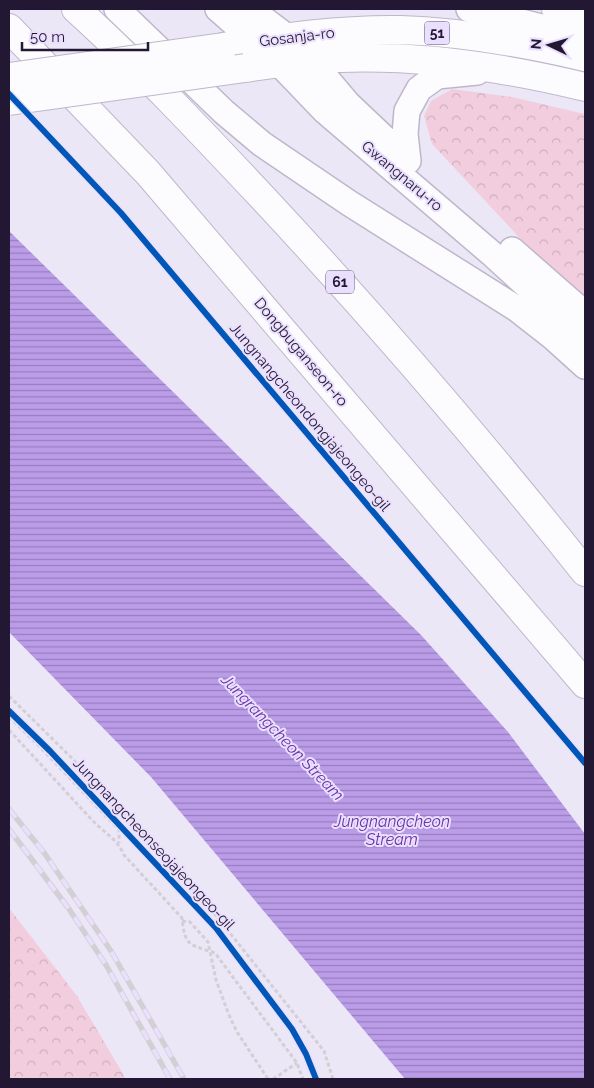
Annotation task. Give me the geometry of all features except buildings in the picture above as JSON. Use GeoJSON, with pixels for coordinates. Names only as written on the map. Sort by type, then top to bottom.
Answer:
{"type":"FeatureCollection","features":[{"type":"Feature","properties":{"kind":"main road","name":"61"},"geometry":{"type":"LineString","coordinates":[[76,9],[164,93],[322,261],[502,468],[585,572]]}},
{"type":"Feature","properties":{"kind":"main road"},"geometry":{"type":"LineString","coordinates":[[117,9],[224,112],[262,144],[350,203],[517,309],[554,338],[585,366]]}},
{"type":"Feature","properties":{"kind":"main road","name":"Gwangnaru-ro"},"geometry":{"type":"LineString","coordinates":[[218,9],[257,42],[325,111],[536,294],[585,345]]}},
{"type":"Feature","properties":{"kind":"main road","name":"Gwangnaru-ro"},"geometry":{"type":"LineString","coordinates":[[250,9],[286,37],[310,59],[348,104],[408,161],[585,314]]}},
{"type":"Feature","properties":{"kind":"main road"},"geometry":{"type":"LineString","coordinates":[[469,9],[585,38]]}},
{"type":"Feature","properties":{"kind":"main road"},"geometry":{"type":"LineString","coordinates":[[556,9],[585,16]]}},
{"type":"Feature","properties":{"kind":"main road","name":"Dongbuganseon-ro"},"geometry":{"type":"LineString","coordinates":[[9,28],[148,173],[585,684]]}},
{"type":"Feature","properties":{"kind":"main road","name":"Gosanja-ro"},"geometry":{"type":"LineString","coordinates":[[9,77],[223,48],[286,37],[400,30],[509,41],[585,57]]}},
{"type":"Feature","properties":{"kind":"main road","name":"Gosanja-ro"},"geometry":{"type":"LineString","coordinates":[[9,100],[310,59],[341,58],[374,58],[464,64],[585,86]]}},
{"type":"Feature","properties":{"kind":"main road"},"geometry":{"type":"LineString","coordinates":[[408,161],[405,134],[407,111],[419,89],[437,76],[498,69]]}},
{"type":"Feature","properties":{"kind":"path"},"geometry":{"type":"LineString","coordinates":[[9,696],[96,782],[214,913],[324,1051],[333,1079]]}},
{"type":"Feature","properties":{"kind":"path"},"geometry":{"type":"LineString","coordinates":[[9,717],[119,830],[119,843],[124,854],[182,918],[188,943],[195,948],[214,953],[221,960],[297,1063],[303,1079]]}},
{"type":"Feature","properties":{"kind":"path"},"geometry":{"type":"LineString","coordinates":[[9,730],[94,822],[119,843]]}},
{"type":"Feature","properties":{"kind":"path"},"geometry":{"type":"LineString","coordinates":[[182,921],[190,922],[208,942],[216,980],[228,1015],[268,1079]]}},
{"type":"Feature","properties":{"kind":"path"},"geometry":{"type":"LineString","coordinates":[[273,1079],[297,1063]]}},
{"type":"Feature","properties":{"kind":"green space"},"geometry":{"type":"Polygon","coordinates":[[[452,89],[512,97],[585,114],[585,308],[432,144],[424,116],[431,101],[452,89]]]}},
{"type":"Feature","properties":{"kind":"green space"},"geometry":{"type":"Polygon","coordinates":[[[9,908],[77,996],[126,1079],[9,1079],[9,908]]]}},
{"type":"Feature","properties":{"kind":"water","name":"Jungnangcheon Stream"},"geometry":{"type":"Polygon","coordinates":[[[9,231],[421,635],[508,732],[585,834],[585,1079],[405,1079],[151,777],[9,632],[9,231]]]}},
{"type":"Feature","properties":{"kind":"railway"},"geometry":{"type":"LineString","coordinates":[[9,809],[45,854],[111,951],[184,1079]]}},
{"type":"Feature","properties":{"kind":"railway"},"geometry":{"type":"LineString","coordinates":[[9,829],[69,909],[106,965],[170,1079]]}},
{"type":"Feature","properties":{"kind":"cycle path","name":"Jungnangcheondongjajeongeo-gil"},"geometry":{"type":"LineString","coordinates":[[9,94],[121,213],[585,763]]}},
{"type":"Feature","properties":{"kind":"cycle path","name":"Jungnangcheonseojajeongeo-gil"},"geometry":{"type":"LineString","coordinates":[[9,711],[50,751],[216,928],[292,1029],[306,1054],[316,1079]]}},
{"type":"Feature","properties":{"kind":"water label","name":"Jungrangcheon Stream"},"geometry":{"type":"Point","coordinates":[283,737]}}]}
